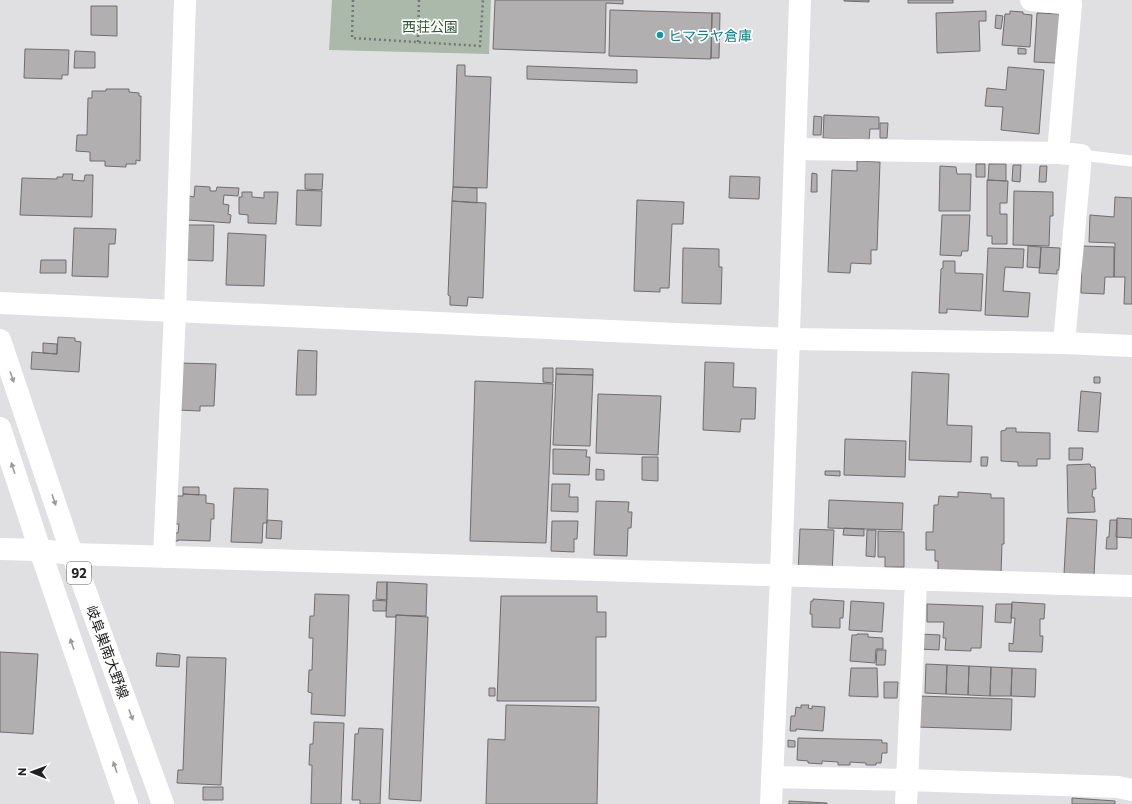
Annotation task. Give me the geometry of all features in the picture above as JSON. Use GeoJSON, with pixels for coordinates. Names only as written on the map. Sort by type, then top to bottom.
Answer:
{"type":"FeatureCollection","features":[{"type":"Feature","properties":{"kind":"street"},"geometry":{"type":"LineString","coordinates":[[164,556],[175,311],[185,0]]}},
{"type":"Feature","properties":{"kind":"street"},"geometry":{"type":"LineString","coordinates":[[771,804],[781,576],[800,0]]}},
{"type":"Feature","properties":{"kind":"street"},"geometry":{"type":"LineString","coordinates":[[1031,0],[1071,4],[1058,153]]}},
{"type":"Feature","properties":{"kind":"street"},"geometry":{"type":"LineString","coordinates":[[795,148],[1058,153],[1081,155],[1064,343]]}},
{"type":"Feature","properties":{"kind":"street"},"geometry":{"type":"LineString","coordinates":[[0,303],[788,339],[1064,343],[1132,346]]}},
{"type":"Feature","properties":{"kind":"street","name":"岐阜巣南大野線"},"geometry":{"type":"LineString","coordinates":[[0,340],[72,554],[163,804]]}},
{"type":"Feature","properties":{"kind":"street","name":"92"},"geometry":{"type":"LineString","coordinates":[[0,428],[127,804]]}},
{"type":"Feature","properties":{"kind":"street"},"geometry":{"type":"LineString","coordinates":[[0,549],[40,550],[72,554],[1132,586]]}},
{"type":"Feature","properties":{"kind":"street"},"geometry":{"type":"LineString","coordinates":[[906,804],[916,580]]}},
{"type":"Feature","properties":{"kind":"street"},"geometry":{"type":"LineString","coordinates":[[772,777],[1118,787],[1132,790]]}},
{"type":"Feature","properties":{"kind":"lane"},"geometry":{"type":"LineString","coordinates":[[1081,155],[1132,161]]}},
{"type":"Feature","properties":{"kind":"path"},"geometry":{"type":"LineString","coordinates":[[353,0],[352,38],[480,46],[483,0]]}},
{"type":"Feature","properties":{"kind":"path"},"geometry":{"type":"LineString","coordinates":[[418,42],[419,0]]}},
{"type":"Feature","properties":{"kind":"green space","name":"西荘公園"},"geometry":{"type":"Polygon","coordinates":[[[332,0],[491,0],[489,54],[329,50],[332,0]]]}},
{"type":"Feature","properties":{"kind":"building"},"geometry":{"type":"Polygon","coordinates":[[[495,0],[623,0],[623,4],[606,3],[605,53],[493,49],[495,0]]]}},
{"type":"Feature","properties":{"kind":"building"},"geometry":{"type":"Polygon","coordinates":[[[869,0],[869,2],[844,1],[869,0]]]}},
{"type":"Feature","properties":{"kind":"building"},"geometry":{"type":"Polygon","coordinates":[[[908,0],[953,0],[953,3],[908,3],[908,0]]]}},
{"type":"Feature","properties":{"kind":"building"},"geometry":{"type":"Polygon","coordinates":[[[91,6],[117,6],[117,36],[91,35],[91,6]]]}},
{"type":"Feature","properties":{"kind":"building","name":"ヒマラヤ倉庫"},"geometry":{"type":"Polygon","coordinates":[[[610,10],[712,13],[711,59],[609,56],[610,10]]]}},
{"type":"Feature","properties":{"kind":"building"},"geometry":{"type":"Polygon","coordinates":[[[986,11],[986,21],[979,21],[980,51],[937,53],[936,13],[986,11]]]}},
{"type":"Feature","properties":{"kind":"building"},"geometry":{"type":"Polygon","coordinates":[[[1010,11],[1023,12],[1023,14],[1032,15],[1030,47],[1002,45],[1005,14],[1010,14],[1010,11]]]}},
{"type":"Feature","properties":{"kind":"building"},"geometry":{"type":"Polygon","coordinates":[[[712,13],[720,13],[719,58],[711,58],[712,13]]]}},
{"type":"Feature","properties":{"kind":"building"},"geometry":{"type":"Polygon","coordinates":[[[1037,13],[1060,14],[1056,63],[1034,62],[1037,13]]]}},
{"type":"Feature","properties":{"kind":"building"},"geometry":{"type":"Polygon","coordinates":[[[996,15],[1003,16],[1001,29],[995,28],[996,15]]]}},
{"type":"Feature","properties":{"kind":"building"},"geometry":{"type":"Polygon","coordinates":[[[1018,48],[1026,49],[1026,54],[1018,54],[1018,48]]]}},
{"type":"Feature","properties":{"kind":"building"},"geometry":{"type":"Polygon","coordinates":[[[25,49],[69,50],[68,75],[62,75],[62,79],[24,78],[25,49]]]}},
{"type":"Feature","properties":{"kind":"building"},"geometry":{"type":"Polygon","coordinates":[[[75,51],[95,52],[95,68],[74,68],[75,51]]]}},
{"type":"Feature","properties":{"kind":"building"},"geometry":{"type":"Polygon","coordinates":[[[457,65],[465,65],[465,76],[491,77],[487,188],[453,187],[457,65]]]}},
{"type":"Feature","properties":{"kind":"building"},"geometry":{"type":"Polygon","coordinates":[[[527,66],[637,70],[637,83],[527,79],[527,66]]]}},
{"type":"Feature","properties":{"kind":"building"},"geometry":{"type":"Polygon","coordinates":[[[1008,67],[1044,70],[1039,134],[1001,130],[1003,107],[985,106],[987,88],[1006,90],[1008,67]]]}},
{"type":"Feature","properties":{"kind":"building"},"geometry":{"type":"Polygon","coordinates":[[[106,89],[129,89],[129,92],[139,93],[139,96],[141,96],[140,161],[136,160],[136,164],[126,164],[126,167],[105,166],[105,161],[90,161],[90,152],[76,151],[77,135],[87,135],[88,98],[92,98],[92,91],[106,91],[106,89]]]}},
{"type":"Feature","properties":{"kind":"building"},"geometry":{"type":"Polygon","coordinates":[[[824,115],[879,117],[879,129],[870,129],[869,140],[823,138],[824,115]]]}},
{"type":"Feature","properties":{"kind":"building"},"geometry":{"type":"Polygon","coordinates":[[[814,116],[822,117],[821,135],[813,135],[814,116]]]}},
{"type":"Feature","properties":{"kind":"building"},"geometry":{"type":"Polygon","coordinates":[[[880,123],[888,123],[887,138],[880,138],[880,123]]]}},
{"type":"Feature","properties":{"kind":"building"},"geometry":{"type":"Polygon","coordinates":[[[857,161],[880,162],[877,250],[871,250],[871,264],[851,263],[850,273],[828,272],[832,170],[857,171],[857,161]]]}},
{"type":"Feature","properties":{"kind":"building"},"geometry":{"type":"Polygon","coordinates":[[[976,164],[985,164],[985,177],[976,177],[976,164]]]}},
{"type":"Feature","properties":{"kind":"building"},"geometry":{"type":"Polygon","coordinates":[[[989,164],[1006,164],[1006,181],[988,180],[989,164]]]}},
{"type":"Feature","properties":{"kind":"building"},"geometry":{"type":"Polygon","coordinates":[[[1013,165],[1021,165],[1020,182],[1012,181],[1013,165]]]}},
{"type":"Feature","properties":{"kind":"building"},"geometry":{"type":"Polygon","coordinates":[[[940,166],[956,167],[957,174],[971,174],[970,211],[939,211],[940,166]]]}},
{"type":"Feature","properties":{"kind":"building"},"geometry":{"type":"Polygon","coordinates":[[[1040,166],[1047,166],[1046,182],[1039,182],[1040,166]]]}},
{"type":"Feature","properties":{"kind":"building"},"geometry":{"type":"Polygon","coordinates":[[[812,173],[817,174],[817,192],[811,192],[812,173]]]}},
{"type":"Feature","properties":{"kind":"building"},"geometry":{"type":"Polygon","coordinates":[[[63,174],[73,174],[72,180],[84,181],[85,175],[93,175],[92,217],[20,215],[22,178],[57,179],[57,177],[63,177],[63,174]]]}},
{"type":"Feature","properties":{"kind":"building"},"geometry":{"type":"Polygon","coordinates":[[[305,174],[323,174],[322,190],[305,189],[305,174]]]}},
{"type":"Feature","properties":{"kind":"building"},"geometry":{"type":"Polygon","coordinates":[[[730,176],[760,177],[759,199],[729,198],[730,176]]]}},
{"type":"Feature","properties":{"kind":"building"},"geometry":{"type":"Polygon","coordinates":[[[987,180],[1008,181],[1007,203],[1000,203],[1000,214],[1007,214],[1007,244],[992,244],[992,236],[987,236],[987,180]]]}},
{"type":"Feature","properties":{"kind":"building"},"geometry":{"type":"Polygon","coordinates":[[[195,186],[210,187],[210,191],[216,191],[217,187],[239,188],[238,196],[224,195],[223,204],[229,205],[228,214],[231,215],[230,223],[188,220],[189,196],[194,197],[195,186]]]}},
{"type":"Feature","properties":{"kind":"building"},"geometry":{"type":"Polygon","coordinates":[[[453,187],[477,188],[477,203],[452,201],[453,187]]]}},
{"type":"Feature","properties":{"kind":"building"},"geometry":{"type":"Polygon","coordinates":[[[297,190],[322,191],[321,226],[296,225],[297,190]]]}},
{"type":"Feature","properties":{"kind":"building"},"geometry":{"type":"Polygon","coordinates":[[[1014,191],[1053,192],[1053,216],[1050,216],[1049,246],[1013,245],[1014,191]]]}},
{"type":"Feature","properties":{"kind":"building"},"geometry":{"type":"Polygon","coordinates":[[[242,192],[252,192],[252,197],[264,198],[264,192],[278,192],[276,224],[248,223],[248,215],[239,214],[239,197],[242,197],[242,192]]]}},
{"type":"Feature","properties":{"kind":"building"},"geometry":{"type":"Polygon","coordinates":[[[1115,197],[1132,198],[1132,304],[1124,304],[1125,277],[1114,277],[1115,243],[1089,242],[1090,215],[1114,217],[1115,197]]]}},
{"type":"Feature","properties":{"kind":"building"},"geometry":{"type":"Polygon","coordinates":[[[637,200],[684,202],[683,224],[672,224],[669,288],[660,288],[660,292],[634,291],[637,200]]]}},
{"type":"Feature","properties":{"kind":"building"},"geometry":{"type":"Polygon","coordinates":[[[452,201],[486,203],[483,298],[468,297],[467,306],[450,305],[450,296],[448,295],[452,201]]]}},
{"type":"Feature","properties":{"kind":"building"},"geometry":{"type":"Polygon","coordinates":[[[942,215],[970,215],[968,251],[962,251],[961,256],[940,255],[942,215]]]}},
{"type":"Feature","properties":{"kind":"building"},"geometry":{"type":"Polygon","coordinates":[[[187,225],[214,225],[213,261],[186,260],[187,225]]]}},
{"type":"Feature","properties":{"kind":"building"},"geometry":{"type":"Polygon","coordinates":[[[74,228],[116,229],[115,244],[109,244],[108,277],[72,276],[74,228]]]}},
{"type":"Feature","properties":{"kind":"building"},"geometry":{"type":"Polygon","coordinates":[[[228,233],[266,235],[264,286],[226,285],[228,233]]]}},
{"type":"Feature","properties":{"kind":"building"},"geometry":{"type":"Polygon","coordinates":[[[1028,246],[1041,247],[1040,268],[1027,267],[1028,246]]]}},
{"type":"Feature","properties":{"kind":"building"},"geometry":{"type":"Polygon","coordinates":[[[1082,246],[1114,247],[1114,277],[1105,277],[1104,294],[1081,293],[1082,246]]]}},
{"type":"Feature","properties":{"kind":"building"},"geometry":{"type":"Polygon","coordinates":[[[1041,247],[1060,248],[1059,270],[1057,270],[1057,274],[1039,273],[1041,247]]]}},
{"type":"Feature","properties":{"kind":"building"},"geometry":{"type":"Polygon","coordinates":[[[683,248],[719,249],[719,267],[722,267],[721,304],[682,303],[683,248]]]}},
{"type":"Feature","properties":{"kind":"building"},"geometry":{"type":"Polygon","coordinates":[[[988,248],[1024,249],[1023,268],[1005,267],[1003,291],[1030,293],[1028,317],[985,315],[988,248]]]}},
{"type":"Feature","properties":{"kind":"building"},"geometry":{"type":"Polygon","coordinates":[[[41,260],[66,260],[66,273],[40,273],[41,260]]]}},
{"type":"Feature","properties":{"kind":"building"},"geometry":{"type":"Polygon","coordinates":[[[943,261],[955,261],[955,273],[983,274],[981,311],[947,309],[947,313],[939,313],[941,269],[943,268],[943,261]]]}},
{"type":"Feature","properties":{"kind":"building"},"geometry":{"type":"Polygon","coordinates":[[[58,337],[75,338],[75,341],[81,342],[79,372],[31,369],[32,352],[57,354],[58,337]]]}},
{"type":"Feature","properties":{"kind":"building"},"geometry":{"type":"Polygon","coordinates":[[[43,343],[57,344],[57,354],[43,353],[43,343]]]}},
{"type":"Feature","properties":{"kind":"building"},"geometry":{"type":"Polygon","coordinates":[[[298,350],[317,351],[316,395],[296,395],[298,350]]]}},
{"type":"Feature","properties":{"kind":"building"},"geometry":{"type":"Polygon","coordinates":[[[705,362],[734,363],[733,387],[756,388],[755,419],[741,419],[740,432],[703,430],[705,362]]]}},
{"type":"Feature","properties":{"kind":"building"},"geometry":{"type":"Polygon","coordinates":[[[180,363],[216,364],[214,406],[200,406],[200,411],[178,410],[180,363]]]}},
{"type":"Feature","properties":{"kind":"building"},"geometry":{"type":"Polygon","coordinates":[[[543,368],[553,368],[553,383],[543,382],[543,368]]]}},
{"type":"Feature","properties":{"kind":"building"},"geometry":{"type":"Polygon","coordinates":[[[556,368],[593,369],[593,375],[556,374],[556,368]]]}},
{"type":"Feature","properties":{"kind":"building"},"geometry":{"type":"Polygon","coordinates":[[[912,372],[949,374],[947,425],[972,426],[971,462],[909,460],[912,372]]]}},
{"type":"Feature","properties":{"kind":"building"},"geometry":{"type":"Polygon","coordinates":[[[556,374],[593,375],[590,446],[553,445],[556,374]]]}},
{"type":"Feature","properties":{"kind":"building"},"geometry":{"type":"Polygon","coordinates":[[[1094,377],[1100,377],[1100,383],[1094,383],[1094,377]]]}},
{"type":"Feature","properties":{"kind":"building"},"geometry":{"type":"Polygon","coordinates":[[[475,381],[553,384],[546,543],[470,541],[475,381]]]}},
{"type":"Feature","properties":{"kind":"building"},"geometry":{"type":"Polygon","coordinates":[[[1081,391],[1101,393],[1098,432],[1078,431],[1081,391]]]}},
{"type":"Feature","properties":{"kind":"building"},"geometry":{"type":"Polygon","coordinates":[[[598,394],[661,396],[658,455],[596,453],[598,394]]]}},
{"type":"Feature","properties":{"kind":"building"},"geometry":{"type":"Polygon","coordinates":[[[1006,428],[1016,428],[1016,432],[1050,433],[1050,459],[1037,459],[1037,466],[1018,466],[1018,462],[1001,461],[1001,431],[1006,430],[1006,428]]]}},
{"type":"Feature","properties":{"kind":"building"},"geometry":{"type":"Polygon","coordinates":[[[845,439],[906,441],[905,477],[844,475],[845,439]]]}},
{"type":"Feature","properties":{"kind":"building"},"geometry":{"type":"Polygon","coordinates":[[[1069,448],[1083,448],[1082,460],[1069,460],[1069,448]]]}},
{"type":"Feature","properties":{"kind":"building"},"geometry":{"type":"Polygon","coordinates":[[[553,449],[587,450],[586,457],[590,457],[589,475],[553,474],[553,449]]]}},
{"type":"Feature","properties":{"kind":"building"},"geometry":{"type":"Polygon","coordinates":[[[642,457],[658,457],[658,481],[642,480],[642,457]]]}},
{"type":"Feature","properties":{"kind":"building"},"geometry":{"type":"Polygon","coordinates":[[[981,457],[988,457],[987,466],[981,466],[981,457]]]}},
{"type":"Feature","properties":{"kind":"building"},"geometry":{"type":"Polygon","coordinates":[[[1090,464],[1091,467],[1095,467],[1096,489],[1093,489],[1092,497],[1094,497],[1095,512],[1068,513],[1067,465],[1090,464]]]}},
{"type":"Feature","properties":{"kind":"building"},"geometry":{"type":"Polygon","coordinates":[[[596,469],[604,470],[604,480],[596,480],[596,469]]]}},
{"type":"Feature","properties":{"kind":"building"},"geometry":{"type":"Polygon","coordinates":[[[825,471],[840,471],[840,476],[825,475],[825,471]]]}},
{"type":"Feature","properties":{"kind":"building"},"geometry":{"type":"Polygon","coordinates":[[[552,484],[570,484],[569,497],[578,497],[578,512],[551,511],[552,484]]]}},
{"type":"Feature","properties":{"kind":"building"},"geometry":{"type":"Polygon","coordinates":[[[183,487],[199,487],[199,495],[183,494],[183,487]]]}},
{"type":"Feature","properties":{"kind":"building"},"geometry":{"type":"Polygon","coordinates":[[[234,488],[268,489],[267,523],[263,523],[262,543],[231,542],[234,488]]]}},
{"type":"Feature","properties":{"kind":"building"},"geometry":{"type":"Polygon","coordinates":[[[958,492],[991,494],[991,498],[1004,498],[1004,544],[1002,544],[1001,574],[938,571],[938,561],[935,561],[935,550],[926,550],[926,532],[933,532],[934,505],[938,505],[939,496],[958,497],[958,492]]]}},
{"type":"Feature","properties":{"kind":"building"},"geometry":{"type":"Polygon","coordinates":[[[183,494],[206,495],[206,503],[214,504],[214,519],[211,519],[210,541],[171,541],[171,533],[178,533],[179,524],[171,524],[172,496],[183,496],[183,494]]]}},
{"type":"Feature","properties":{"kind":"building"},"geometry":{"type":"Polygon","coordinates":[[[829,500],[903,503],[902,530],[828,528],[829,500]]]}},
{"type":"Feature","properties":{"kind":"building"},"geometry":{"type":"Polygon","coordinates":[[[596,501],[629,502],[628,512],[632,512],[631,528],[628,528],[627,556],[594,555],[596,501]]]}},
{"type":"Feature","properties":{"kind":"building"},"geometry":{"type":"Polygon","coordinates":[[[1067,518],[1097,520],[1094,575],[1064,574],[1067,518]]]}},
{"type":"Feature","properties":{"kind":"building"},"geometry":{"type":"Polygon","coordinates":[[[1117,518],[1132,519],[1132,538],[1116,537],[1117,518]]]}},
{"type":"Feature","properties":{"kind":"building"},"geometry":{"type":"Polygon","coordinates":[[[267,520],[282,521],[281,539],[266,538],[267,520]]]}},
{"type":"Feature","properties":{"kind":"building"},"geometry":{"type":"Polygon","coordinates":[[[1110,520],[1117,520],[1117,549],[1106,549],[1107,537],[1109,537],[1110,520]]]}},
{"type":"Feature","properties":{"kind":"building"},"geometry":{"type":"Polygon","coordinates":[[[552,521],[578,521],[577,539],[574,539],[574,552],[551,551],[552,521]]]}},
{"type":"Feature","properties":{"kind":"building"},"geometry":{"type":"Polygon","coordinates":[[[844,528],[864,529],[864,536],[843,535],[844,528]]]}},
{"type":"Feature","properties":{"kind":"building"},"geometry":{"type":"Polygon","coordinates":[[[800,529],[834,530],[832,575],[798,574],[800,529]]]}},
{"type":"Feature","properties":{"kind":"building"},"geometry":{"type":"Polygon","coordinates":[[[867,530],[876,530],[875,557],[866,556],[867,530]]]}},
{"type":"Feature","properties":{"kind":"building"},"geometry":{"type":"Polygon","coordinates":[[[878,531],[904,532],[904,567],[885,567],[885,557],[878,557],[878,531]]]}},
{"type":"Feature","properties":{"kind":"building"},"geometry":{"type":"Polygon","coordinates":[[[377,582],[387,582],[387,600],[376,599],[377,582]]]}},
{"type":"Feature","properties":{"kind":"building"},"geometry":{"type":"Polygon","coordinates":[[[387,582],[427,584],[426,616],[396,615],[396,617],[386,617],[387,582]]]}},
{"type":"Feature","properties":{"kind":"building"},"geometry":{"type":"Polygon","coordinates":[[[315,594],[349,595],[345,716],[311,714],[312,693],[308,692],[309,670],[312,670],[313,638],[309,638],[310,616],[314,616],[315,594]]]}},
{"type":"Feature","properties":{"kind":"building"},"geometry":{"type":"Polygon","coordinates":[[[501,596],[597,596],[597,612],[606,612],[606,637],[596,637],[596,701],[497,701],[501,596]]]}},
{"type":"Feature","properties":{"kind":"building"},"geometry":{"type":"Polygon","coordinates":[[[813,599],[844,601],[843,618],[840,618],[840,628],[812,627],[812,614],[810,614],[811,601],[813,601],[813,599]]]}},
{"type":"Feature","properties":{"kind":"building"},"geometry":{"type":"Polygon","coordinates":[[[373,600],[387,601],[386,611],[373,611],[373,600]]]}},
{"type":"Feature","properties":{"kind":"building"},"geometry":{"type":"Polygon","coordinates":[[[851,601],[884,603],[882,632],[849,630],[851,601]]]}},
{"type":"Feature","properties":{"kind":"building"},"geometry":{"type":"Polygon","coordinates":[[[1012,602],[1045,604],[1044,619],[1040,619],[1040,636],[1043,636],[1042,652],[1009,651],[1009,643],[1013,644],[1015,618],[1011,618],[1012,602]]]}},
{"type":"Feature","properties":{"kind":"building"},"geometry":{"type":"Polygon","coordinates":[[[927,604],[983,606],[981,648],[971,648],[971,651],[945,650],[946,638],[943,638],[944,622],[927,622],[927,604]]]}},
{"type":"Feature","properties":{"kind":"building"},"geometry":{"type":"Polygon","coordinates":[[[996,604],[1012,604],[1011,623],[995,622],[996,604]]]}},
{"type":"Feature","properties":{"kind":"building"},"geometry":{"type":"Polygon","coordinates":[[[396,615],[428,617],[421,801],[389,799],[396,615]]]}},
{"type":"Feature","properties":{"kind":"building"},"geometry":{"type":"Polygon","coordinates":[[[868,634],[868,637],[883,638],[883,649],[876,649],[875,663],[850,661],[852,635],[868,634]]]}},
{"type":"Feature","properties":{"kind":"building"},"geometry":{"type":"Polygon","coordinates":[[[920,634],[940,635],[939,650],[919,649],[920,634]]]}},
{"type":"Feature","properties":{"kind":"building"},"geometry":{"type":"Polygon","coordinates":[[[877,650],[886,650],[885,665],[876,665],[877,650]]]}},
{"type":"Feature","properties":{"kind":"building"},"geometry":{"type":"Polygon","coordinates":[[[0,652],[38,654],[33,734],[0,732],[0,652]]]}},
{"type":"Feature","properties":{"kind":"building"},"geometry":{"type":"Polygon","coordinates":[[[157,653],[180,655],[179,667],[156,666],[157,653]]]}},
{"type":"Feature","properties":{"kind":"building"},"geometry":{"type":"Polygon","coordinates":[[[187,657],[226,658],[221,785],[177,783],[178,770],[183,770],[187,657]]]}},
{"type":"Feature","properties":{"kind":"building"},"geometry":{"type":"Polygon","coordinates":[[[926,664],[947,665],[946,694],[925,693],[926,664]]]}},
{"type":"Feature","properties":{"kind":"building"},"geometry":{"type":"Polygon","coordinates":[[[947,665],[969,666],[968,695],[946,694],[947,665]]]}},
{"type":"Feature","properties":{"kind":"building"},"geometry":{"type":"Polygon","coordinates":[[[969,666],[991,667],[990,696],[968,695],[969,666]]]}},
{"type":"Feature","properties":{"kind":"building"},"geometry":{"type":"Polygon","coordinates":[[[991,667],[1012,668],[1011,696],[990,696],[991,667]]]}},
{"type":"Feature","properties":{"kind":"building"},"geometry":{"type":"Polygon","coordinates":[[[851,668],[877,668],[878,697],[849,696],[851,668]]]}},
{"type":"Feature","properties":{"kind":"building"},"geometry":{"type":"Polygon","coordinates":[[[1012,668],[1036,669],[1035,697],[1011,696],[1012,668]]]}},
{"type":"Feature","properties":{"kind":"building"},"geometry":{"type":"Polygon","coordinates":[[[884,682],[898,682],[897,698],[884,698],[884,682]]]}},
{"type":"Feature","properties":{"kind":"building"},"geometry":{"type":"Polygon","coordinates":[[[489,688],[495,688],[495,696],[489,696],[489,688]]]}},
{"type":"Feature","properties":{"kind":"building"},"geometry":{"type":"Polygon","coordinates":[[[918,696],[1012,699],[1011,730],[917,727],[918,696]]]}},
{"type":"Feature","properties":{"kind":"building"},"geometry":{"type":"Polygon","coordinates":[[[506,705],[599,707],[597,804],[486,804],[488,739],[505,740],[506,705]]]}},
{"type":"Feature","properties":{"kind":"building"},"geometry":{"type":"Polygon","coordinates":[[[801,705],[809,705],[808,708],[812,709],[812,706],[825,707],[823,731],[796,729],[796,731],[790,731],[791,716],[795,716],[796,707],[801,708],[801,705]]]}},
{"type":"Feature","properties":{"kind":"building"},"geometry":{"type":"Polygon","coordinates":[[[314,722],[344,723],[341,804],[311,804],[312,765],[309,765],[310,744],[313,744],[314,722]]]}},
{"type":"Feature","properties":{"kind":"building"},"geometry":{"type":"Polygon","coordinates":[[[359,728],[383,729],[380,804],[360,804],[360,800],[352,800],[355,734],[358,734],[359,728]]]}},
{"type":"Feature","properties":{"kind":"building"},"geometry":{"type":"Polygon","coordinates":[[[798,738],[882,740],[882,743],[887,743],[887,753],[882,753],[881,763],[876,763],[876,765],[850,762],[850,765],[838,765],[838,762],[822,761],[822,764],[808,763],[808,761],[797,760],[798,738]]]}},
{"type":"Feature","properties":{"kind":"building"},"geometry":{"type":"Polygon","coordinates":[[[788,740],[795,741],[795,747],[788,747],[788,740]]]}},
{"type":"Feature","properties":{"kind":"building"},"geometry":{"type":"Polygon","coordinates":[[[203,787],[223,787],[223,800],[203,800],[203,787]]]}},
{"type":"Feature","properties":{"kind":"building"},"geometry":{"type":"Polygon","coordinates":[[[1072,798],[1115,801],[1115,804],[1072,804],[1072,798]]]}},
{"type":"Feature","properties":{"kind":"building"},"geometry":{"type":"Polygon","coordinates":[[[789,801],[827,803],[827,804],[789,804],[789,801]]]}},
{"type":"Feature","properties":{"kind":"place","name":"ヒマラヤ倉庫"},"geometry":{"type":"Point","coordinates":[660,35]}}]}
